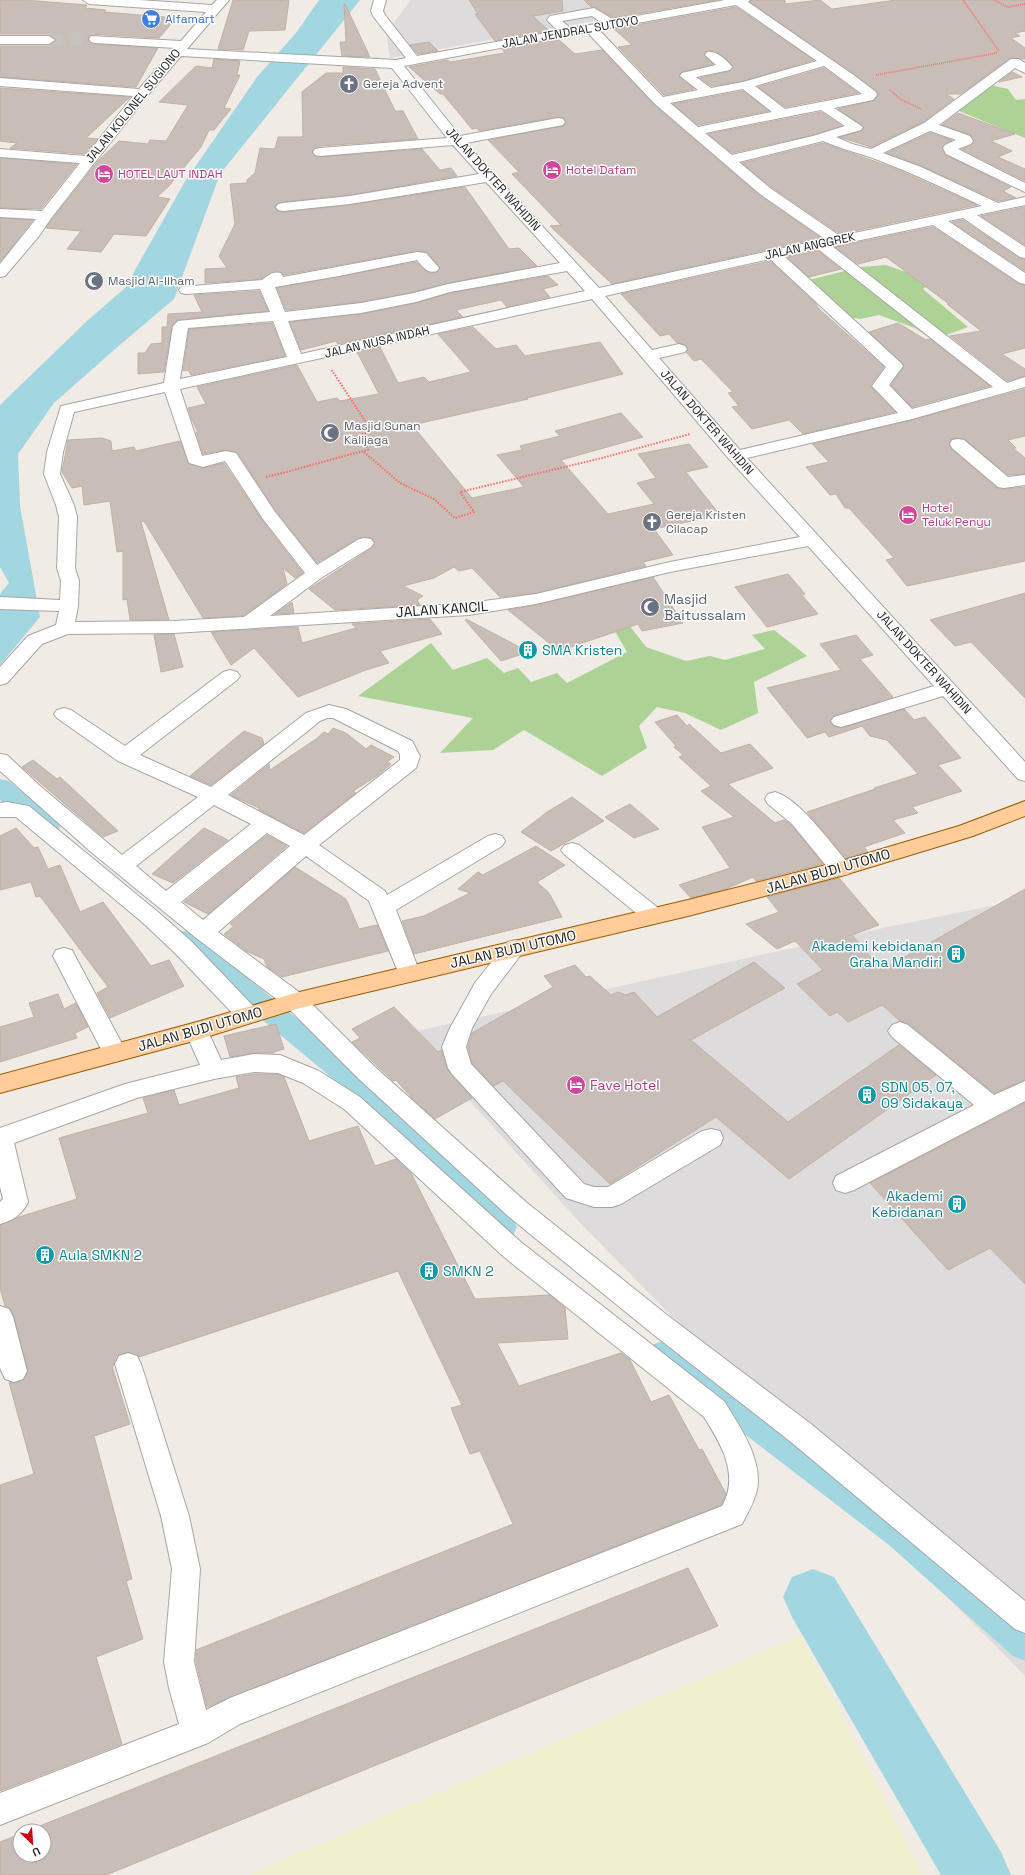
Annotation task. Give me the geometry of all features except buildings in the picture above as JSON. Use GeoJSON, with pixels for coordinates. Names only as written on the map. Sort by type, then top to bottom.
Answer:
{"type":"FeatureCollection","features":[{"type":"Feature","properties":{"kind":"main road","name":"JALAN BUDI UTOMO"},"geometry":{"type":"LineString","coordinates":[[0,1084],[197,1031],[290,1003],[409,973],[654,916],[841,869],[966,831],[1025,808]]}},
{"type":"Feature","properties":{"kind":"street"},"geometry":{"type":"LineString","coordinates":[[89,0],[219,5]]}},
{"type":"Feature","properties":{"kind":"street"},"geometry":{"type":"LineString","coordinates":[[380,0],[377,11],[379,16],[414,61]]}},
{"type":"Feature","properties":{"kind":"street"},"geometry":{"type":"LineString","coordinates":[[695,131],[868,97],[871,95],[740,0]]}},
{"type":"Feature","properties":{"kind":"street","name":"JALAN JENDRAL SUTOYO"},"geometry":{"type":"LineString","coordinates":[[95,39],[251,55],[396,64],[740,0]]}},
{"type":"Feature","properties":{"kind":"street","name":"JALAN KOLONEL SUGIONO"},"geometry":{"type":"LineString","coordinates":[[0,273],[34,233],[46,215],[142,93],[219,5]]}},
{"type":"Feature","properties":{"kind":"street"},"geometry":{"type":"LineString","coordinates":[[567,32],[553,20],[594,12],[612,24]]}},
{"type":"Feature","properties":{"kind":"street"},"geometry":{"type":"LineString","coordinates":[[590,28],[660,101],[765,191],[837,240]]}},
{"type":"Feature","properties":{"kind":"street"},"geometry":{"type":"LineString","coordinates":[[0,40],[49,40]]}},
{"type":"Feature","properties":{"kind":"street"},"geometry":{"type":"LineString","coordinates":[[709,92],[686,76],[726,67],[711,55]]}},
{"type":"Feature","properties":{"kind":"street"},"geometry":{"type":"LineString","coordinates":[[872,153],[929,126],[954,110],[1020,58]]}},
{"type":"Feature","properties":{"kind":"street"},"geometry":{"type":"LineString","coordinates":[[660,101],[745,85],[826,62]]}},
{"type":"Feature","properties":{"kind":"street","name":"JALAN DOKTER WAHIDIN"},"geometry":{"type":"LineString","coordinates":[[396,64],[452,135],[595,293],[736,456],[1025,774]]}},
{"type":"Feature","properties":{"kind":"street"},"geometry":{"type":"LineString","coordinates":[[0,82],[142,93]]}},
{"type":"Feature","properties":{"kind":"street"},"geometry":{"type":"LineString","coordinates":[[745,85],[783,114]]}},
{"type":"Feature","properties":{"kind":"street"},"geometry":{"type":"LineString","coordinates":[[729,160],[825,137],[856,127],[823,106]]}},
{"type":"Feature","properties":{"kind":"street"},"geometry":{"type":"LineString","coordinates":[[320,152],[558,122]]}},
{"type":"Feature","properties":{"kind":"street"},"geometry":{"type":"LineString","coordinates":[[929,126],[965,139],[966,141],[950,148],[951,150],[1025,188]]}},
{"type":"Feature","properties":{"kind":"street"},"geometry":{"type":"LineString","coordinates":[[334,139],[452,135]]}},
{"type":"Feature","properties":{"kind":"street"},"geometry":{"type":"LineString","coordinates":[[825,137],[847,147],[872,153],[916,170],[996,207]]}},
{"type":"Feature","properties":{"kind":"street"},"geometry":{"type":"LineString","coordinates":[[0,153],[89,160]]}},
{"type":"Feature","properties":{"kind":"street"},"geometry":{"type":"LineString","coordinates":[[283,207],[350,200],[489,177]]}},
{"type":"Feature","properties":{"kind":"street","name":"JALAN ANGGREK"},"geometry":{"type":"LineString","coordinates":[[595,293],[1025,201]]}},
{"type":"Feature","properties":{"kind":"street"},"geometry":{"type":"LineString","coordinates":[[0,213],[46,215]]}},
{"type":"Feature","properties":{"kind":"street"},"geometry":{"type":"LineString","coordinates":[[966,214],[1025,254]]}},
{"type":"Feature","properties":{"kind":"street"},"geometry":{"type":"LineString","coordinates":[[936,220],[1025,280]]}},
{"type":"Feature","properties":{"kind":"street"},"geometry":{"type":"LineString","coordinates":[[821,244],[1005,389]]}},
{"type":"Feature","properties":{"kind":"street"},"geometry":{"type":"LineString","coordinates":[[773,254],[895,366],[880,386],[909,415]]}},
{"type":"Feature","properties":{"kind":"street"},"geometry":{"type":"LineString","coordinates":[[186,290],[339,272],[417,256],[421,256],[432,268]]}},
{"type":"Feature","properties":{"kind":"street"},"geometry":{"type":"LineString","coordinates":[[315,574],[269,515],[228,456],[200,461],[194,459],[172,392],[182,324],[361,308],[416,297],[448,288],[570,266]]}},
{"type":"Feature","properties":{"kind":"street"},"geometry":{"type":"LineString","coordinates":[[271,280],[278,316],[296,360]]}},
{"type":"Feature","properties":{"kind":"street","name":"JALAN NUSA INDAH"},"geometry":{"type":"LineString","coordinates":[[69,606],[70,581],[66,568],[68,517],[65,505],[52,474],[55,452],[67,409],[172,392],[296,360],[595,293]]}},
{"type":"Feature","properties":{"kind":"street"},"geometry":{"type":"LineString","coordinates":[[649,355],[679,349]]}},
{"type":"Feature","properties":{"kind":"street"},"geometry":{"type":"LineString","coordinates":[[736,456],[909,415],[1005,389],[1025,382]]}},
{"type":"Feature","properties":{"kind":"street"},"geometry":{"type":"LineString","coordinates":[[958,444],[1004,483],[1025,480]]}},
{"type":"Feature","properties":{"kind":"street","name":"JALAN KANCIL"},"geometry":{"type":"LineString","coordinates":[[65,628],[174,627],[251,621],[469,609],[536,599],[670,567],[812,540]]}},
{"type":"Feature","properties":{"kind":"street"},"geometry":{"type":"LineString","coordinates":[[251,621],[315,574],[366,543]]}},
{"type":"Feature","properties":{"kind":"street"},"geometry":{"type":"LineString","coordinates":[[0,603],[69,606],[65,628],[34,640],[0,679]]}},
{"type":"Feature","properties":{"kind":"street"},"geometry":{"type":"LineString","coordinates":[[125,756],[230,676]]}},
{"type":"Feature","properties":{"kind":"street"},"geometry":{"type":"LineString","coordinates":[[840,721],[948,688]]}},
{"type":"Feature","properties":{"kind":"street"},"geometry":{"type":"LineString","coordinates":[[122,866],[313,717],[322,712],[339,712],[404,746],[410,752],[411,758],[409,763],[305,846],[203,932]]}},
{"type":"Feature","properties":{"kind":"street"},"geometry":{"type":"LineString","coordinates":[[64,714],[125,756],[212,796],[266,823],[305,846],[377,896],[384,907],[409,973]]}},
{"type":"Feature","properties":{"kind":"street"},"geometry":{"type":"LineString","coordinates":[[0,760],[32,791],[122,866],[168,901],[203,932],[290,1003],[517,1208],[658,1323],[801,1433],[1025,1619]]}},
{"type":"Feature","properties":{"kind":"street"},"geometry":{"type":"LineString","coordinates":[[775,799],[799,819],[841,869]]}},
{"type":"Feature","properties":{"kind":"street"},"geometry":{"type":"LineString","coordinates":[[0,810],[7,809],[22,811],[101,876],[183,947],[252,1014]]}},
{"type":"Feature","properties":{"kind":"street"},"geometry":{"type":"LineString","coordinates":[[168,901],[266,823]]}},
{"type":"Feature","properties":{"kind":"street"},"geometry":{"type":"LineString","coordinates":[[384,907],[495,841]]}},
{"type":"Feature","properties":{"kind":"street"},"geometry":{"type":"LineString","coordinates":[[572,850],[654,916]]}},
{"type":"Feature","properties":{"kind":"street"},"geometry":{"type":"LineString","coordinates":[[515,948],[482,989],[460,1028],[454,1048],[460,1068],[575,1191],[594,1198],[612,1197],[711,1138]]}},
{"type":"Feature","properties":{"kind":"street"},"geometry":{"type":"LineString","coordinates":[[64,956],[115,1053]]}},
{"type":"Feature","properties":{"kind":"street"},"geometry":{"type":"LineString","coordinates":[[197,1031],[214,1070]]}},
{"type":"Feature","properties":{"kind":"street"},"geometry":{"type":"LineString","coordinates":[[900,1031],[992,1107]]}},
{"type":"Feature","properties":{"kind":"street"},"geometry":{"type":"LineString","coordinates":[[0,1214],[7,1211],[16,1202],[0,1137],[133,1090],[214,1070],[254,1063],[280,1064],[311,1076],[352,1103],[513,1250],[714,1409],[731,1435],[741,1464],[744,1482],[742,1497],[732,1515],[230,1712],[197,1732],[0,1810]]}},
{"type":"Feature","properties":{"kind":"street"},"geometry":{"type":"LineString","coordinates":[[845,1182],[1025,1090]]}},
{"type":"Feature","properties":{"kind":"street"},"geometry":{"type":"LineString","coordinates":[[0,1317],[14,1371]]}},
{"type":"Feature","properties":{"kind":"street"},"geometry":{"type":"LineString","coordinates":[[128,1364],[175,1516],[186,1569],[179,1662],[184,1688],[197,1732]]}},
{"type":"Feature","properties":{"kind":"path"},"geometry":{"type":"LineString","coordinates":[[874,78],[873,75],[1001,52],[963,0]]}},
{"type":"Feature","properties":{"kind":"path"},"geometry":{"type":"LineString","coordinates":[[994,0],[1008,7],[1025,4]]}},
{"type":"Feature","properties":{"kind":"path"},"geometry":{"type":"LineString","coordinates":[[885,86],[900,99],[940,118]]}},
{"type":"Feature","properties":{"kind":"path"},"geometry":{"type":"LineString","coordinates":[[246,482],[298,470],[323,461],[367,451],[368,448],[361,435],[370,432],[371,430],[343,386]]}},
{"type":"Feature","properties":{"kind":"path"},"geometry":{"type":"LineString","coordinates":[[364,452],[400,483],[434,499],[455,518],[474,512],[460,492],[602,458],[712,428]]}},
{"type":"Feature","properties":{"kind":"shaded area"},"geometry":{"type":"Polygon","coordinates":[[[411,0],[710,0],[390,58],[386,33],[411,0]]]}},
{"type":"Feature","properties":{"kind":"shaded area"},"geometry":{"type":"Polygon","coordinates":[[[1025,899],[1025,1676],[582,1225],[446,1075],[403,1034],[888,927],[1025,899]]]}},
{"type":"Feature","properties":{"kind":"green space"},"geometry":{"type":"Polygon","coordinates":[[[986,84],[1008,89],[1016,100],[1025,99],[1025,138],[959,111],[986,84]]]}},
{"type":"Feature","properties":{"kind":"green space"},"geometry":{"type":"Polygon","coordinates":[[[886,265],[933,282],[923,289],[968,327],[933,340],[915,328],[879,315],[860,319],[838,315],[805,281],[861,267],[886,265]]]}},
{"type":"Feature","properties":{"kind":"green space"},"geometry":{"type":"Polygon","coordinates":[[[619,612],[646,647],[686,661],[710,656],[725,660],[765,649],[752,635],[774,630],[807,656],[754,682],[758,713],[721,730],[685,713],[657,707],[639,726],[647,748],[602,776],[524,730],[493,750],[440,753],[473,718],[358,696],[431,643],[453,670],[487,658],[504,673],[518,668],[531,682],[557,673],[567,683],[627,652],[606,616],[619,612]]]}},
{"type":"Feature","properties":{"kind":"green space"},"geometry":{"type":"Polygon","coordinates":[[[800,1636],[923,1875],[248,1875],[800,1636]]]}},
{"type":"Feature","properties":{"kind":"water"},"geometry":{"type":"Polygon","coordinates":[[[319,0],[360,0],[220,174],[174,299],[54,403],[18,454],[20,506],[40,617],[0,665],[0,594],[9,583],[0,567],[0,405],[87,321],[125,288],[184,183],[257,77],[296,33],[319,0]]]}},
{"type":"Feature","properties":{"kind":"waterway"},"geometry":{"type":"LineString","coordinates":[[0,787],[48,827]]}},
{"type":"Feature","properties":{"kind":"waterway"},"geometry":{"type":"LineString","coordinates":[[184,940],[342,1071],[502,1227]]}},
{"type":"Feature","properties":{"kind":"waterway"},"geometry":{"type":"LineString","coordinates":[[663,1354],[901,1534],[1025,1644]]}},
{"type":"Feature","properties":{"kind":"waterway"},"geometry":{"type":"LineString","coordinates":[[813,1597],[978,1875]]}},
{"type":"Feature","properties":{"kind":"tunnel"},"geometry":{"type":"LineString","coordinates":[[49,40],[95,39]]}},
{"type":"Feature","properties":{"kind":"place","name":"Alfamart"},"geometry":{"type":"Point","coordinates":[151,19]}},
{"type":"Feature","properties":{"kind":"place","name":"Gereja Advent"},"geometry":{"type":"Point","coordinates":[349,84]}},
{"type":"Feature","properties":{"kind":"place","name":"Hotel Dafam"},"geometry":{"type":"Point","coordinates":[552,170]}},
{"type":"Feature","properties":{"kind":"place","name":"HOTEL LAUT INDAH"},"geometry":{"type":"Point","coordinates":[104,174]}},
{"type":"Feature","properties":{"kind":"place","name":"Masjid Al-Ilham"},"geometry":{"type":"Point","coordinates":[94,281]}},
{"type":"Feature","properties":{"kind":"place","name":"Masjid Sunan Kalijaga"},"geometry":{"type":"Point","coordinates":[330,433]}},
{"type":"Feature","properties":{"kind":"place","name":"Hotel Teluk Penyu"},"geometry":{"type":"Point","coordinates":[908,515]}},
{"type":"Feature","properties":{"kind":"place","name":"Gereja Kristen Cilacap"},"geometry":{"type":"Point","coordinates":[652,522]}},
{"type":"Feature","properties":{"kind":"place","name":"Masjid Baitussalam"},"geometry":{"type":"Point","coordinates":[650,607]}},
{"type":"Feature","properties":{"kind":"place","name":"SMA Kristen"},"geometry":{"type":"Point","coordinates":[528,650]}},
{"type":"Feature","properties":{"kind":"place","name":"Akademi kebidanan Graha Mandiri"},"geometry":{"type":"Point","coordinates":[956,954]}},
{"type":"Feature","properties":{"kind":"place","name":"Fave Hotel"},"geometry":{"type":"Point","coordinates":[576,1085]}},
{"type":"Feature","properties":{"kind":"place","name":"SDN 05, 07, 09 Sidakaya"},"geometry":{"type":"Point","coordinates":[867,1095]}},
{"type":"Feature","properties":{"kind":"place","name":"Akademi Kebidanan"},"geometry":{"type":"Point","coordinates":[957,1204]}},
{"type":"Feature","properties":{"kind":"place","name":"Aula SMKN 2"},"geometry":{"type":"Point","coordinates":[45,1255]}},
{"type":"Feature","properties":{"kind":"place","name":"SMKN 2"},"geometry":{"type":"Point","coordinates":[429,1271]}}]}
